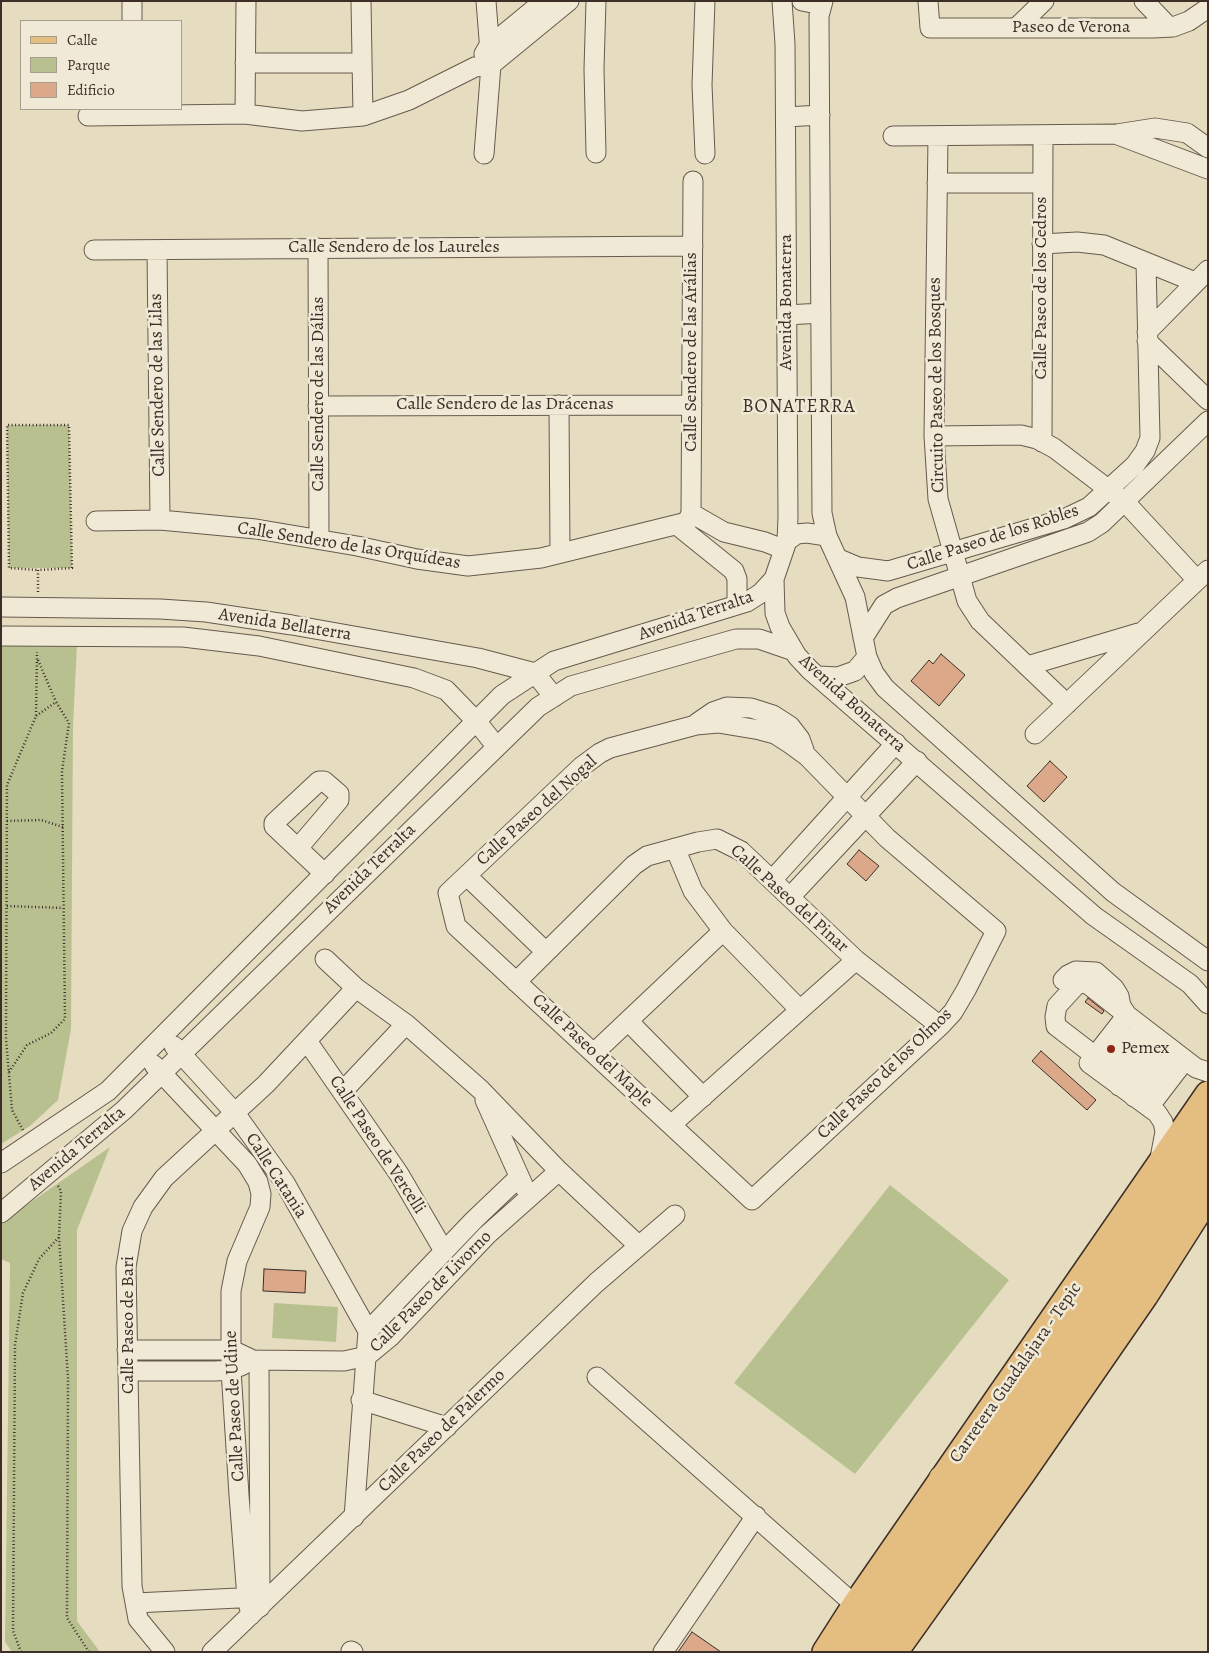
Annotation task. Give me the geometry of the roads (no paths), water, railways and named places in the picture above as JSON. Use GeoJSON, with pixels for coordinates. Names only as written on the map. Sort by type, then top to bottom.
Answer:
{"type":"FeatureCollection","features":[{"type":"Feature","properties":{"kind":"highway"},"geometry":{"type":"LineString","coordinates":[[849,1652],[1208,1128]]}},
{"type":"Feature","properties":{"kind":"highway"},"geometry":{"type":"LineString","coordinates":[[876,1652],[1208,1164]]}},
{"type":"Feature","properties":{"kind":"highway"},"geometry":{"type":"LineString","coordinates":[[943,1479],[974,1452],[1023,1389],[1045,1366]]}},
{"type":"Feature","properties":{"kind":"main road","name":"Carretera Guadalajara - Tepic"},"geometry":{"type":"LineString","coordinates":[[825,1652],[855,1605],[1208,1094]]}},
{"type":"Feature","properties":{"kind":"main road"},"geometry":{"type":"LineString","coordinates":[[895,1652],[1145,1296],[1208,1197]]}},
{"type":"Feature","properties":{"kind":"street"},"geometry":{"type":"LineString","coordinates":[[132,1],[132,20]]}},
{"type":"Feature","properties":{"kind":"street"},"geometry":{"type":"LineString","coordinates":[[245,114],[246,1]]}},
{"type":"Feature","properties":{"kind":"street"},"geometry":{"type":"LineString","coordinates":[[361,1],[363,116]]}},
{"type":"Feature","properties":{"kind":"street"},"geometry":{"type":"LineString","coordinates":[[484,154],[486,1]]}},
{"type":"Feature","properties":{"kind":"street"},"geometry":{"type":"LineString","coordinates":[[485,60],[544,1]]}},
{"type":"Feature","properties":{"kind":"street"},"geometry":{"type":"LineString","coordinates":[[88,116],[132,112],[245,114],[302,121],[363,116],[410,100],[485,60],[570,1]]}},
{"type":"Feature","properties":{"kind":"street"},"geometry":{"type":"LineString","coordinates":[[596,1],[594,69],[596,153]]}},
{"type":"Feature","properties":{"kind":"street"},"geometry":{"type":"LineString","coordinates":[[705,1],[702,85],[705,154]]}},
{"type":"Feature","properties":{"kind":"street","name":"Avenida Bonaterra"},"geometry":{"type":"LineString","coordinates":[[782,1],[785,44],[786,117],[785,545],[774,580],[775,613],[794,651],[810,670],[1094,916],[1190,984],[1208,1004]]}},
{"type":"Feature","properties":{"kind":"street"},"geometry":{"type":"LineString","coordinates":[[802,1],[823,3]]}},
{"type":"Feature","properties":{"kind":"street","name":"Paseo de Verona"},"geometry":{"type":"LineString","coordinates":[[928,1],[930,28],[1170,27],[1189,21],[1208,8]]}},
{"type":"Feature","properties":{"kind":"street"},"geometry":{"type":"LineString","coordinates":[[1016,28],[1044,1]]}},
{"type":"Feature","properties":{"kind":"street"},"geometry":{"type":"LineString","coordinates":[[1144,1],[1170,27]]}},
{"type":"Feature","properties":{"kind":"street","name":"Avenida Bonaterra"},"geometry":{"type":"LineString","coordinates":[[823,3],[819,16],[822,513],[827,536],[855,597],[863,638],[874,674],[884,688],[1113,892],[1207,961]]}},
{"type":"Feature","properties":{"kind":"street"},"geometry":{"type":"LineString","coordinates":[[245,63],[362,63]]}},
{"type":"Feature","properties":{"kind":"street"},"geometry":{"type":"LineString","coordinates":[[786,117],[820,115]]}},
{"type":"Feature","properties":{"kind":"street"},"geometry":{"type":"LineString","coordinates":[[893,136],[1117,134],[1155,128],[1187,133],[1208,148]]}},
{"type":"Feature","properties":{"kind":"street","name":"Calle Paseo de los Cedros"},"geometry":{"type":"LineString","coordinates":[[1042,442],[1043,134]]}},
{"type":"Feature","properties":{"kind":"street"},"geometry":{"type":"LineString","coordinates":[[1117,134],[1208,169]]}},
{"type":"Feature","properties":{"kind":"street","name":"Circuito Paseo de los Bosques"},"geometry":{"type":"LineString","coordinates":[[938,136],[934,436],[938,499],[967,602],[980,622],[1066,704]]}},
{"type":"Feature","properties":{"kind":"street","name":"Calle Sendero de las Arálias"},"geometry":{"type":"LineString","coordinates":[[685,520],[692,405],[694,181]]}},
{"type":"Feature","properties":{"kind":"street"},"geometry":{"type":"LineString","coordinates":[[937,183],[1042,183]]}},
{"type":"Feature","properties":{"kind":"street"},"geometry":{"type":"LineString","coordinates":[[1042,244],[1090,242],[1104,245],[1146,262],[1201,276],[1147,336],[1208,400]]}},
{"type":"Feature","properties":{"kind":"street","name":"Calle Sendero de los Laureles"},"geometry":{"type":"LineString","coordinates":[[94,250],[693,246]]}},
{"type":"Feature","properties":{"kind":"street","name":"Calle Sendero de las Dálias"},"geometry":{"type":"LineString","coordinates":[[318,248],[319,539]]}},
{"type":"Feature","properties":{"kind":"street","name":"Calle Sendero de las Lilas"},"geometry":{"type":"LineString","coordinates":[[157,250],[160,520]]}},
{"type":"Feature","properties":{"kind":"street","name":"Calle Paseo de los Robles"},"geometry":{"type":"LineString","coordinates":[[839,559],[858,567],[888,570],[1064,518],[1089,507],[1135,465],[1146,451],[1150,438],[1146,262]]}},
{"type":"Feature","properties":{"kind":"street"},"geometry":{"type":"LineString","coordinates":[[787,315],[821,313]]}},
{"type":"Feature","properties":{"kind":"street"},"geometry":{"type":"LineString","coordinates":[[559,405],[560,553]]}},
{"type":"Feature","properties":{"kind":"street","name":"Calle Sendero de las Drácenas"},"geometry":{"type":"LineString","coordinates":[[318,406],[692,405]]}},
{"type":"Feature","properties":{"kind":"street","name":"Calle Paseo de los Robles"},"geometry":{"type":"LineString","coordinates":[[863,638],[884,605],[959,576],[1088,532],[1102,523],[1208,421]]}},
{"type":"Feature","properties":{"kind":"street"},"geometry":{"type":"LineString","coordinates":[[934,436],[1021,435],[1042,442],[1124,502],[1202,575],[1034,734]]}},
{"type":"Feature","properties":{"kind":"street","name":"Calle Sendero de las Orquídeas"},"geometry":{"type":"LineString","coordinates":[[96,521],[160,520],[256,529],[319,539],[417,560],[468,566],[541,558],[685,520]]}},
{"type":"Feature","properties":{"kind":"street"},"geometry":{"type":"LineString","coordinates":[[685,520],[738,536],[785,545],[797,534],[807,533],[827,536]]}},
{"type":"Feature","properties":{"kind":"street"},"geometry":{"type":"LineString","coordinates":[[685,520],[734,571],[737,579],[737,604]]}},
{"type":"Feature","properties":{"kind":"street"},"geometry":{"type":"LineString","coordinates":[[724,562],[735,547],[738,536]]}},
{"type":"Feature","properties":{"kind":"street","name":"Avenida Terralta"},"geometry":{"type":"LineString","coordinates":[[1,1162],[31,1144],[108,1091],[502,695],[554,662],[737,604],[761,593],[774,580]]}},
{"type":"Feature","properties":{"kind":"street","name":"Avenida Bellaterra"},"geometry":{"type":"LineString","coordinates":[[1,608],[160,609],[206,612],[478,658],[535,673]]}},
{"type":"Feature","properties":{"kind":"street"},"geometry":{"type":"LineString","coordinates":[[1027,666],[1142,632]]}},
{"type":"Feature","properties":{"kind":"street","name":"Avenida Bellaterra"},"geometry":{"type":"LineString","coordinates":[[1,636],[183,637],[259,646],[414,678],[446,690],[477,722],[496,746]]}},
{"type":"Feature","properties":{"kind":"street","name":"Avenida Terralta"},"geometry":{"type":"LineString","coordinates":[[1,1213],[124,1110],[538,706],[571,686],[736,639],[759,639],[794,651]]}},
{"type":"Feature","properties":{"kind":"street"},"geometry":{"type":"LineString","coordinates":[[819,676],[838,677],[855,671],[868,657]]}},
{"type":"Feature","properties":{"kind":"street"},"geometry":{"type":"LineString","coordinates":[[535,673],[554,697]]}},
{"type":"Feature","properties":{"kind":"street","name":"Calle Paseo del Nogal"},"geometry":{"type":"LineString","coordinates":[[448,893],[581,767],[600,753],[610,748],[692,726],[712,712],[727,707],[750,708],[773,715],[790,726],[800,740],[807,756],[887,838],[996,931]]}},
{"type":"Feature","properties":{"kind":"street"},"geometry":{"type":"LineString","coordinates":[[772,880],[896,743]]}},
{"type":"Feature","properties":{"kind":"street"},"geometry":{"type":"LineString","coordinates":[[790,898],[916,761]]}},
{"type":"Feature","properties":{"kind":"street","name":"Calle Paseo del Pinar"},"geometry":{"type":"LineString","coordinates":[[516,982],[634,865],[647,856],[698,842],[717,840],[741,851],[856,960],[940,1026]]}},
{"type":"Feature","properties":{"kind":"street"},"geometry":{"type":"LineString","coordinates":[[298,848],[325,874]]}},
{"type":"Feature","properties":{"kind":"street"},"geometry":{"type":"LineString","coordinates":[[675,848],[693,891],[723,931],[800,1010]]}},
{"type":"Feature","properties":{"kind":"street"},"geometry":{"type":"LineString","coordinates":[[467,876],[546,952]]}},
{"type":"Feature","properties":{"kind":"street"},"geometry":{"type":"LineString","coordinates":[[1094,916],[1113,892]]}},
{"type":"Feature","properties":{"kind":"street","name":"Calle Paseo del Maple"},"geometry":{"type":"LineString","coordinates":[[448,893],[456,926],[752,1200]]}},
{"type":"Feature","properties":{"kind":"street"},"geometry":{"type":"LineString","coordinates":[[594,1053],[723,931]]}},
{"type":"Feature","properties":{"kind":"street","name":"Calle Paseo de los Olmos"},"geometry":{"type":"LineString","coordinates":[[752,1200],[953,1012],[996,931]]}},
{"type":"Feature","properties":{"kind":"street"},"geometry":{"type":"LineString","coordinates":[[325,959],[356,988],[406,1024],[481,1090],[559,1171],[638,1245]]}},
{"type":"Feature","properties":{"kind":"street"},"geometry":{"type":"LineString","coordinates":[[671,1125],[856,960]]}},
{"type":"Feature","properties":{"kind":"street"},"geometry":{"type":"LineString","coordinates":[[1190,984],[1207,961]]}},
{"type":"Feature","properties":{"kind":"street"},"geometry":{"type":"LineString","coordinates":[[1154,1173],[1162,1155],[1165,1132],[1163,1122],[1056,1026],[1057,1006],[1079,982],[1089,986],[1156,1038],[1208,1072]]}},
{"type":"Feature","properties":{"kind":"street","name":"Calle Paseo de Bari"},"geometry":{"type":"LineString","coordinates":[[165,1652],[138,1619],[132,1586],[126,1267],[132,1231],[143,1207],[164,1178],[234,1114],[307,1041],[356,988]]}},
{"type":"Feature","properties":{"kind":"street"},"geometry":{"type":"LineString","coordinates":[[628,1021],[703,1097]]}},
{"type":"Feature","properties":{"kind":"street"},"geometry":{"type":"LineString","coordinates":[[342,1092],[406,1024]]}},
{"type":"Feature","properties":{"kind":"street","name":"Calle Catania"},"geometry":{"type":"LineString","coordinates":[[164,1036],[234,1114],[292,1196],[368,1331]]}},
{"type":"Feature","properties":{"kind":"street"},"geometry":{"type":"LineString","coordinates":[[1092,1060],[1156,1038]]}},
{"type":"Feature","properties":{"kind":"street"},"geometry":{"type":"LineString","coordinates":[[1127,1091],[1156,1038]]}},
{"type":"Feature","properties":{"kind":"street"},"geometry":{"type":"LineString","coordinates":[[1127,1091],[1156,1038]]}},
{"type":"Feature","properties":{"kind":"street","name":"Calle Paseo de Vercelli"},"geometry":{"type":"LineString","coordinates":[[307,1041],[399,1174],[444,1251]]}},
{"type":"Feature","properties":{"kind":"street"},"geometry":{"type":"LineString","coordinates":[[145,1055],[246,1164],[258,1182],[261,1202],[292,1196]]}},
{"type":"Feature","properties":{"kind":"street"},"geometry":{"type":"LineString","coordinates":[[481,1090],[518,1178],[530,1198]]}},
{"type":"Feature","properties":{"kind":"street","name":"Calle Paseo de Livorno"},"geometry":{"type":"LineString","coordinates":[[127,1350],[232,1350],[256,1360],[344,1361],[367,1356],[390,1337],[487,1235],[559,1171]]}},
{"type":"Feature","properties":{"kind":"street","name":"Calle Paseo de Livorno"},"geometry":{"type":"LineString","coordinates":[[368,1331],[444,1251],[518,1178]]}},
{"type":"Feature","properties":{"kind":"street","name":"Calle Paseo de Udine"},"geometry":{"type":"LineString","coordinates":[[258,1602],[232,1370],[230,1291],[236,1262],[261,1202]]}},
{"type":"Feature","properties":{"kind":"street","name":"Calle Paseo de Palermo"},"geometry":{"type":"LineString","coordinates":[[212,1652],[258,1602],[354,1517],[638,1245],[675,1215]]}},
{"type":"Feature","properties":{"kind":"street"},"geometry":{"type":"LineString","coordinates":[[354,1517],[361,1400],[367,1356],[368,1331]]}},
{"type":"Feature","properties":{"kind":"street","name":"Calle Paseo de Livorno"},"geometry":{"type":"LineString","coordinates":[[128,1371],[232,1370],[256,1360]]}},
{"type":"Feature","properties":{"kind":"street","name":"Calle Paseo de Udine"},"geometry":{"type":"LineString","coordinates":[[256,1360],[258,1602]]}},
{"type":"Feature","properties":{"kind":"street"},"geometry":{"type":"LineString","coordinates":[[597,1377],[855,1605]]}},
{"type":"Feature","properties":{"kind":"street"},"geometry":{"type":"LineString","coordinates":[[361,1400],[447,1427]]}},
{"type":"Feature","properties":{"kind":"street"},"geometry":{"type":"LineString","coordinates":[[663,1652],[756,1516]]}},
{"type":"Feature","properties":{"kind":"street"},"geometry":{"type":"LineString","coordinates":[[135,1603],[258,1602]]}},
{"type":"Feature","properties":{"kind":"place","name":"Pemex"},"geometry":{"type":"Point","coordinates":[1111,1049]}},
{"type":"Feature","properties":{"kind":"district","name":"BONATERRA"},"geometry":{"type":"Point","coordinates":[799,407]}}]}
